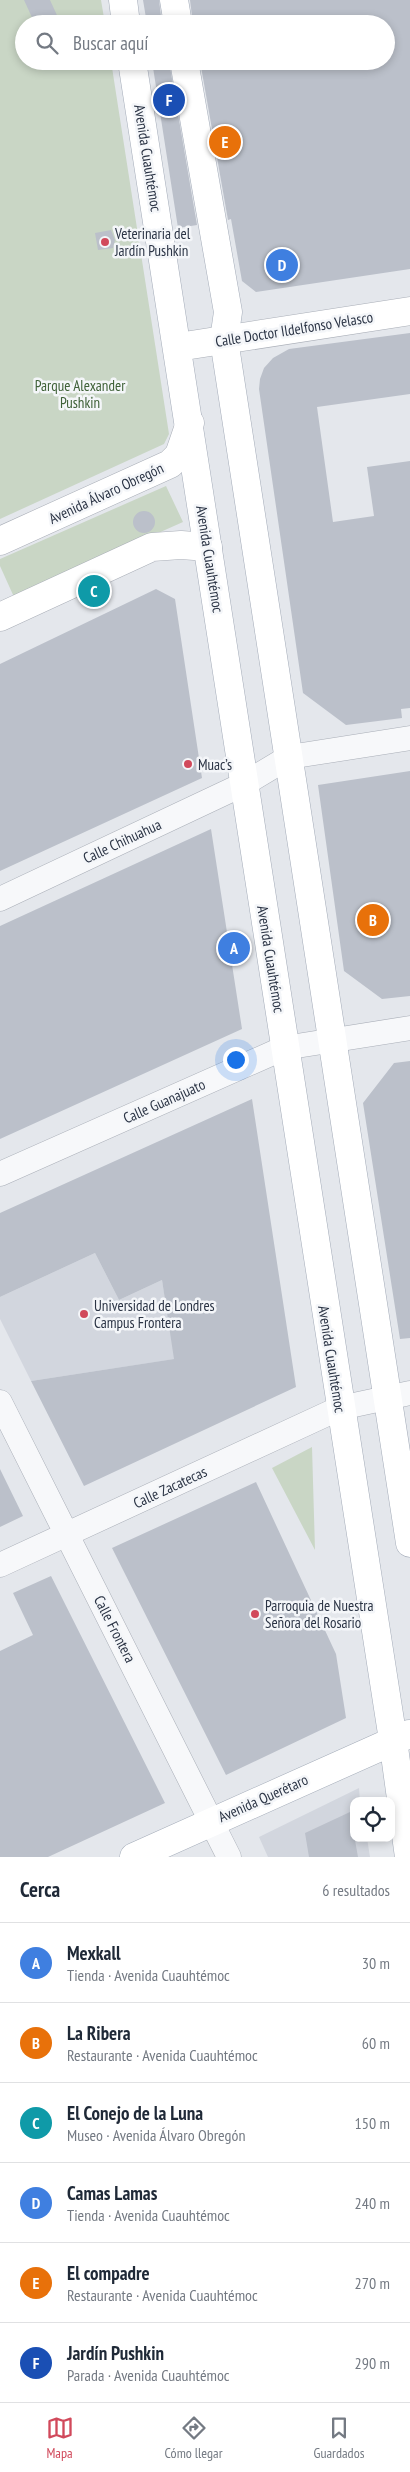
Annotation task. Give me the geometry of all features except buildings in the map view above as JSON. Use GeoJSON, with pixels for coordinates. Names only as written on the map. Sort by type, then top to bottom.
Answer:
{"type":"FeatureCollection","features":[{"type":"Feature","properties":{"kind":"main road"},"geometry":{"type":"LineString","coordinates":[[122,0],[124,15]]}},
{"type":"Feature","properties":{"kind":"main road"},"geometry":{"type":"LineString","coordinates":[[174,0],[176,15]]}},
{"type":"Feature","properties":{"kind":"main road","name":"Avenida Cuauhtémoc"},"geometry":{"type":"LineString","coordinates":[[133,70],[190,423],[340,1408],[401,1737],[409,1857]]}},
{"type":"Feature","properties":{"kind":"main road"},"geometry":{"type":"LineString","coordinates":[[186,70],[228,312],[224,340],[331,1039],[399,1395],[410,1543]]}},
{"type":"Feature","properties":{"kind":"main road","name":"Calle Doctor Ildelfonso Velasco"},"geometry":{"type":"LineString","coordinates":[[178,347],[410,311]]}},
{"type":"Feature","properties":{"kind":"main road","name":"Avenida Álvaro Obregón"},"geometry":{"type":"LineString","coordinates":[[0,541],[170,464],[179,455],[190,423]]}},
{"type":"Feature","properties":{"kind":"main road"},"geometry":{"type":"LineString","coordinates":[[1,613],[152,547],[181,545],[208,547]]}},
{"type":"Feature","properties":{"kind":"main road","name":"Avenida Querétaro"},"geometry":{"type":"LineString","coordinates":[[134,1857],[401,1737]]}},
{"type":"Feature","properties":{"kind":"street"},"geometry":{"type":"LineString","coordinates":[[289,757],[410,738]]}},
{"type":"Feature","properties":{"kind":"street","name":"Calle Chihuahua"},"geometry":{"type":"LineString","coordinates":[[0,899],[244,784],[289,757]]}},
{"type":"Feature","properties":{"kind":"street","name":"Calle Guanajuato"},"geometry":{"type":"LineString","coordinates":[[0,1174],[284,1048],[331,1039],[410,1028]]}},
{"type":"Feature","properties":{"kind":"street","name":"Calle Zacatecas"},"geometry":{"type":"LineString","coordinates":[[0,1565],[340,1408],[399,1395]]}},
{"type":"Feature","properties":{"kind":"street","name":"Calle Frontera"},"geometry":{"type":"LineString","coordinates":[[0,1402],[228,1857]]}},
{"type":"Feature","properties":{"kind":"shaded area","name":"Universidad de Londres Campus Frontera"},"geometry":{"type":"Polygon","coordinates":[[[95,1253],[119,1300],[162,1280],[175,1359],[31,1381],[0,1319],[0,1297],[95,1253]]]}},
{"type":"Feature","properties":{"kind":"shaded area"},"geometry":{"type":"Polygon","coordinates":[[[359,1788],[360,1797],[350,1797],[350,1842],[368,1842],[370,1857],[268,1857],[259,1837],[359,1788]]]}},
{"type":"Feature","properties":{"kind":"green space","name":"Parque Alexander Pushkin"},"geometry":{"type":"Polygon","coordinates":[[[0,0],[101,0],[104,15],[15,15],[15,70],[112,70],[169,434],[164,444],[0,519],[0,0]]]}},
{"type":"Feature","properties":{"kind":"green space"},"geometry":{"type":"Polygon","coordinates":[[[166,486],[183,522],[14,597],[0,566],[0,559],[166,486]]]}},
{"type":"Feature","properties":{"kind":"green space"},"geometry":{"type":"Polygon","coordinates":[[[312,1447],[315,1550],[272,1468],[312,1447]]]}},
{"type":"Feature","properties":{"kind":"place","name":"Jardín Pushkin"},"geometry":{"type":"Point","coordinates":[169,100]}},
{"type":"Feature","properties":{"kind":"place","name":"El compadre"},"geometry":{"type":"Point","coordinates":[225,142]}},
{"type":"Feature","properties":{"kind":"place","name":"Veterinaria del Jardín Pushkin"},"geometry":{"type":"Point","coordinates":[105,242]}},
{"type":"Feature","properties":{"kind":"place","name":"Camas Lamas"},"geometry":{"type":"Point","coordinates":[282,265]}},
{"type":"Feature","properties":{"kind":"place","name":"El Conejo de la Luna"},"geometry":{"type":"Point","coordinates":[94,591]}},
{"type":"Feature","properties":{"kind":"place","name":"Muac’s"},"geometry":{"type":"Point","coordinates":[188,764]}},
{"type":"Feature","properties":{"kind":"place","name":"La Ribera"},"geometry":{"type":"Point","coordinates":[373,920]}},
{"type":"Feature","properties":{"kind":"place","name":"Mexkall"},"geometry":{"type":"Point","coordinates":[234,948]}},
{"type":"Feature","properties":{"kind":"place","name":"Universidad de Londres Campus Frontera"},"geometry":{"type":"Point","coordinates":[84,1314]}},
{"type":"Feature","properties":{"kind":"place","name":"Parroquia de Nuestra Señora del Rosario"},"geometry":{"type":"Point","coordinates":[255,1614]}}]}
